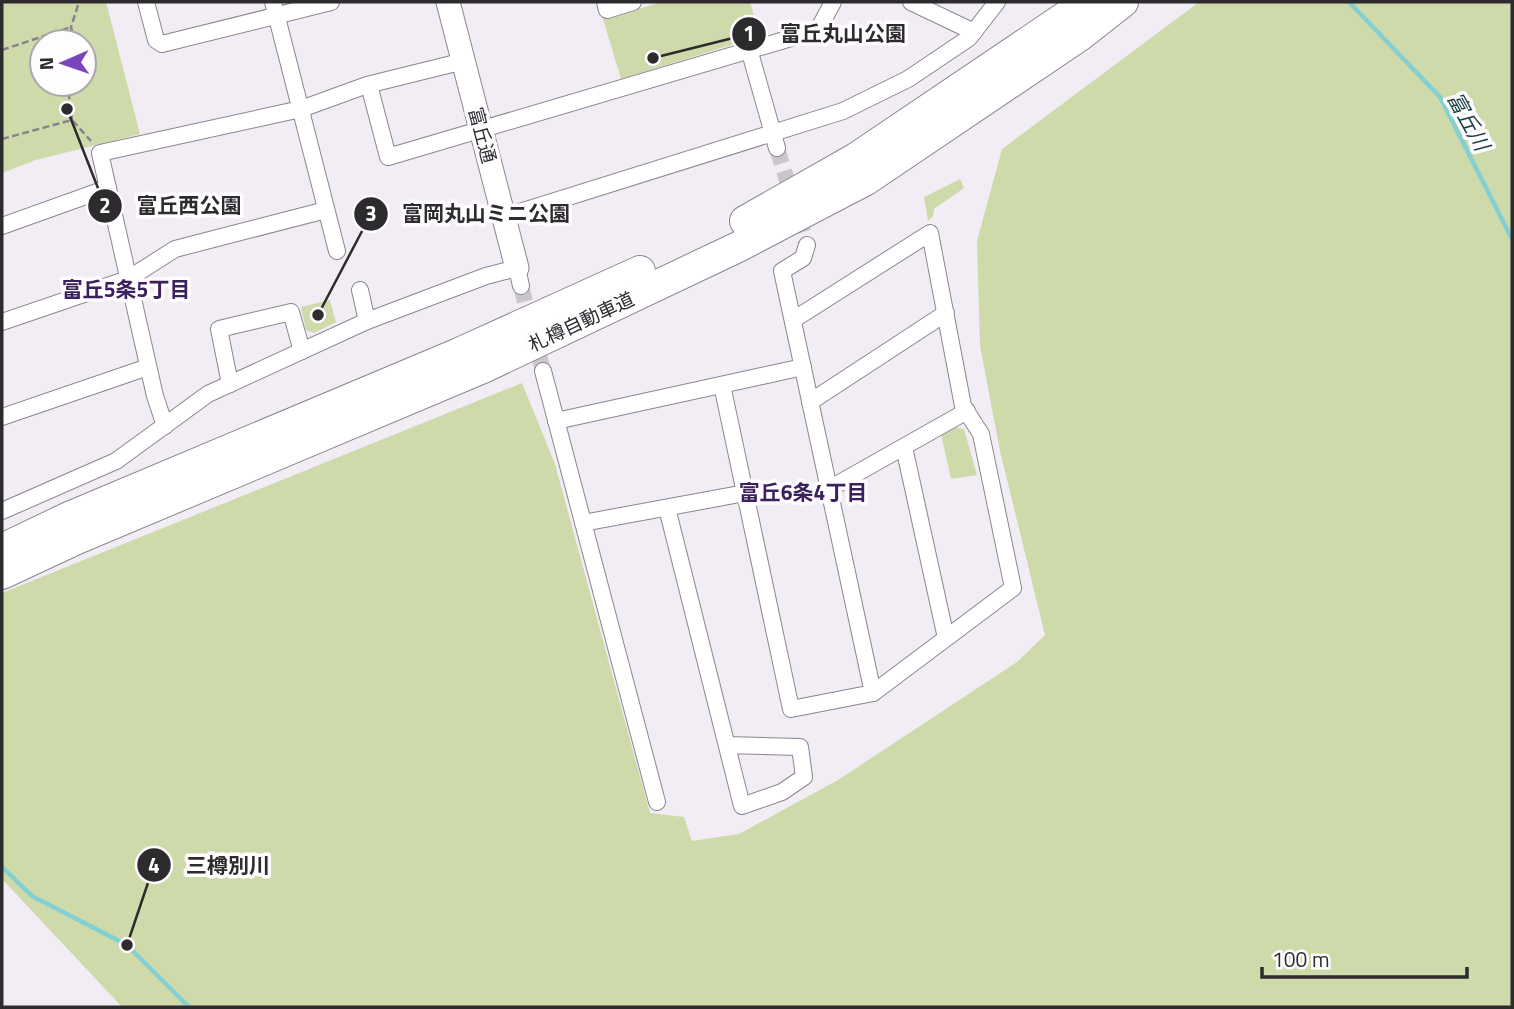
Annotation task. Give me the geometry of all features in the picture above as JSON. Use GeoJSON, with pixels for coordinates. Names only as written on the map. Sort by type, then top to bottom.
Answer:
{"type":"FeatureCollection","features":[{"type":"Feature","properties":{"kind":"highway","name":"札樽自動車道"},"geometry":{"type":"LineString","coordinates":[[2,549],[69,517],[459,353],[729,231],[856,158],[1087,2]]}},
{"type":"Feature","properties":{"kind":"highway","name":"札樽自動車道"},"geometry":{"type":"LineString","coordinates":[[2,574],[77,539],[483,368],[738,247],[866,180],[1081,35],[1123,2]]}},
{"type":"Feature","properties":{"kind":"street"},"geometry":{"type":"LineString","coordinates":[[146,2],[156,40],[162,44],[275,9],[331,2]]}},
{"type":"Feature","properties":{"kind":"street","name":"富丘通"},"geometry":{"type":"LineString","coordinates":[[448,2],[519,277]]}},
{"type":"Feature","properties":{"kind":"street"},"geometry":{"type":"LineString","coordinates":[[605,2],[607,9],[633,2]]}},
{"type":"Feature","properties":{"kind":"street"},"geometry":{"type":"LineString","coordinates":[[369,85],[388,157],[818,30],[833,2]]}},
{"type":"Feature","properties":{"kind":"street"},"geometry":{"type":"LineString","coordinates":[[911,2],[974,32]]}},
{"type":"Feature","properties":{"kind":"street"},"geometry":{"type":"LineString","coordinates":[[504,217],[775,140],[843,111],[897,84],[970,38],[997,2]]}},
{"type":"Feature","properties":{"kind":"street"},"geometry":{"type":"LineString","coordinates":[[275,9],[337,251]]}},
{"type":"Feature","properties":{"kind":"street"},"geometry":{"type":"LineString","coordinates":[[748,49],[775,140]]}},
{"type":"Feature","properties":{"kind":"street"},"geometry":{"type":"LineString","coordinates":[[165,426],[148,367],[100,153],[301,109],[369,85],[464,61]]}},
{"type":"Feature","properties":{"kind":"street"},"geometry":{"type":"LineString","coordinates":[[2,226],[108,188]]}},
{"type":"Feature","properties":{"kind":"street"},"geometry":{"type":"LineString","coordinates":[[2,322],[128,279],[174,250],[326,210]]}},
{"type":"Feature","properties":{"kind":"street"},"geometry":{"type":"LineString","coordinates":[[722,385],[791,709],[873,693],[1013,588],[981,434],[963,406],[930,233],[793,320]]}},
{"type":"Feature","properties":{"kind":"street"},"geometry":{"type":"LineString","coordinates":[[807,245],[803,258],[782,271],[873,693]]}},
{"type":"Feature","properties":{"kind":"street"},"geometry":{"type":"LineString","coordinates":[[2,511],[116,461],[208,394],[367,321],[486,276],[519,277]]}},
{"type":"Feature","properties":{"kind":"street"},"geometry":{"type":"LineString","coordinates":[[360,289],[367,321]]}},
{"type":"Feature","properties":{"kind":"street"},"geometry":{"type":"LineString","coordinates":[[230,384],[219,329],[291,312],[302,351]]}},
{"type":"Feature","properties":{"kind":"street"},"geometry":{"type":"LineString","coordinates":[[810,402],[946,313]]}},
{"type":"Feature","properties":{"kind":"street"},"geometry":{"type":"LineString","coordinates":[[2,417],[148,367]]}},
{"type":"Feature","properties":{"kind":"street"},"geometry":{"type":"LineString","coordinates":[[556,421],[803,367]]}},
{"type":"Feature","properties":{"kind":"street"},"geometry":{"type":"LineString","coordinates":[[543,371],[657,802]]}},
{"type":"Feature","properties":{"kind":"street"},"geometry":{"type":"LineString","coordinates":[[830,489],[967,411]]}},
{"type":"Feature","properties":{"kind":"street"},"geometry":{"type":"LineString","coordinates":[[904,447],[946,638]]}},
{"type":"Feature","properties":{"kind":"street"},"geometry":{"type":"LineString","coordinates":[[583,523],[745,493]]}},
{"type":"Feature","properties":{"kind":"street"},"geometry":{"type":"LineString","coordinates":[[667,508],[742,806],[782,792],[804,777],[800,747],[727,745]]}},
{"type":"Feature","properties":{"kind":"path"},"geometry":{"type":"LineString","coordinates":[[2,50],[71,27],[79,2]]}},
{"type":"Feature","properties":{"kind":"path"},"geometry":{"type":"LineString","coordinates":[[69,98],[72,120],[100,153]]}},
{"type":"Feature","properties":{"kind":"path"},"geometry":{"type":"LineString","coordinates":[[2,139],[72,120]]}},
{"type":"Feature","properties":{"kind":"green space"},"geometry":{"type":"Polygon","coordinates":[[[2,2],[106,2],[140,134],[36,160],[2,173],[2,2]]]}},
{"type":"Feature","properties":{"kind":"green space"},"geometry":{"type":"Polygon","coordinates":[[[662,2],[750,2],[760,36],[621,79],[603,19],[662,2]]]}},
{"type":"Feature","properties":{"kind":"green space"},"geometry":{"type":"Polygon","coordinates":[[[1199,2],[1512,2],[1512,1007],[122,1007],[2,879],[2,593],[522,383],[555,464],[650,813],[684,817],[692,841],[739,834],[838,780],[1017,662],[1045,635],[1000,451],[980,346],[977,241],[1002,149],[1199,2]]]}},
{"type":"Feature","properties":{"kind":"green space"},"geometry":{"type":"Polygon","coordinates":[[[960,179],[964,188],[934,209],[933,216],[928,221],[924,197],[960,179]]]}},
{"type":"Feature","properties":{"kind":"green space"},"geometry":{"type":"Polygon","coordinates":[[[330,300],[336,322],[314,333],[306,330],[301,307],[330,300]]]}},
{"type":"Feature","properties":{"kind":"green space"},"geometry":{"type":"Polygon","coordinates":[[[952,427],[964,429],[977,475],[951,479],[941,434],[952,427]]]}},
{"type":"Feature","properties":{"kind":"waterway","name":"富丘川"},"geometry":{"type":"LineString","coordinates":[[1349,2],[1440,97],[1512,239]]}},
{"type":"Feature","properties":{"kind":"waterway"},"geometry":{"type":"LineString","coordinates":[[2,867],[32,896],[127,945],[189,1007]]}},
{"type":"Feature","properties":{"kind":"tunnel"},"geometry":{"type":"LineString","coordinates":[[777,148],[807,245]]}},
{"type":"Feature","properties":{"kind":"tunnel"},"geometry":{"type":"LineString","coordinates":[[521,286],[543,371]]}},
{"type":"Feature","properties":{"kind":"place","name":"富丘丸山公園"},"geometry":{"type":"Point","coordinates":[653,58]}},
{"type":"Feature","properties":{"kind":"place","name":"富丘西公園"},"geometry":{"type":"Point","coordinates":[67,109]}},
{"type":"Feature","properties":{"kind":"place","name":"富岡丸山ミニ公園"},"geometry":{"type":"Point","coordinates":[318,315]}},
{"type":"Feature","properties":{"kind":"place","name":"三樽別川"},"geometry":{"type":"Point","coordinates":[127,945]}},
{"type":"Feature","properties":{"kind":"district","name":"富丘5条5丁目"},"geometry":{"type":"Point","coordinates":[126,289]}},
{"type":"Feature","properties":{"kind":"district","name":"富丘6条4丁目"},"geometry":{"type":"Point","coordinates":[803,492]}}]}
